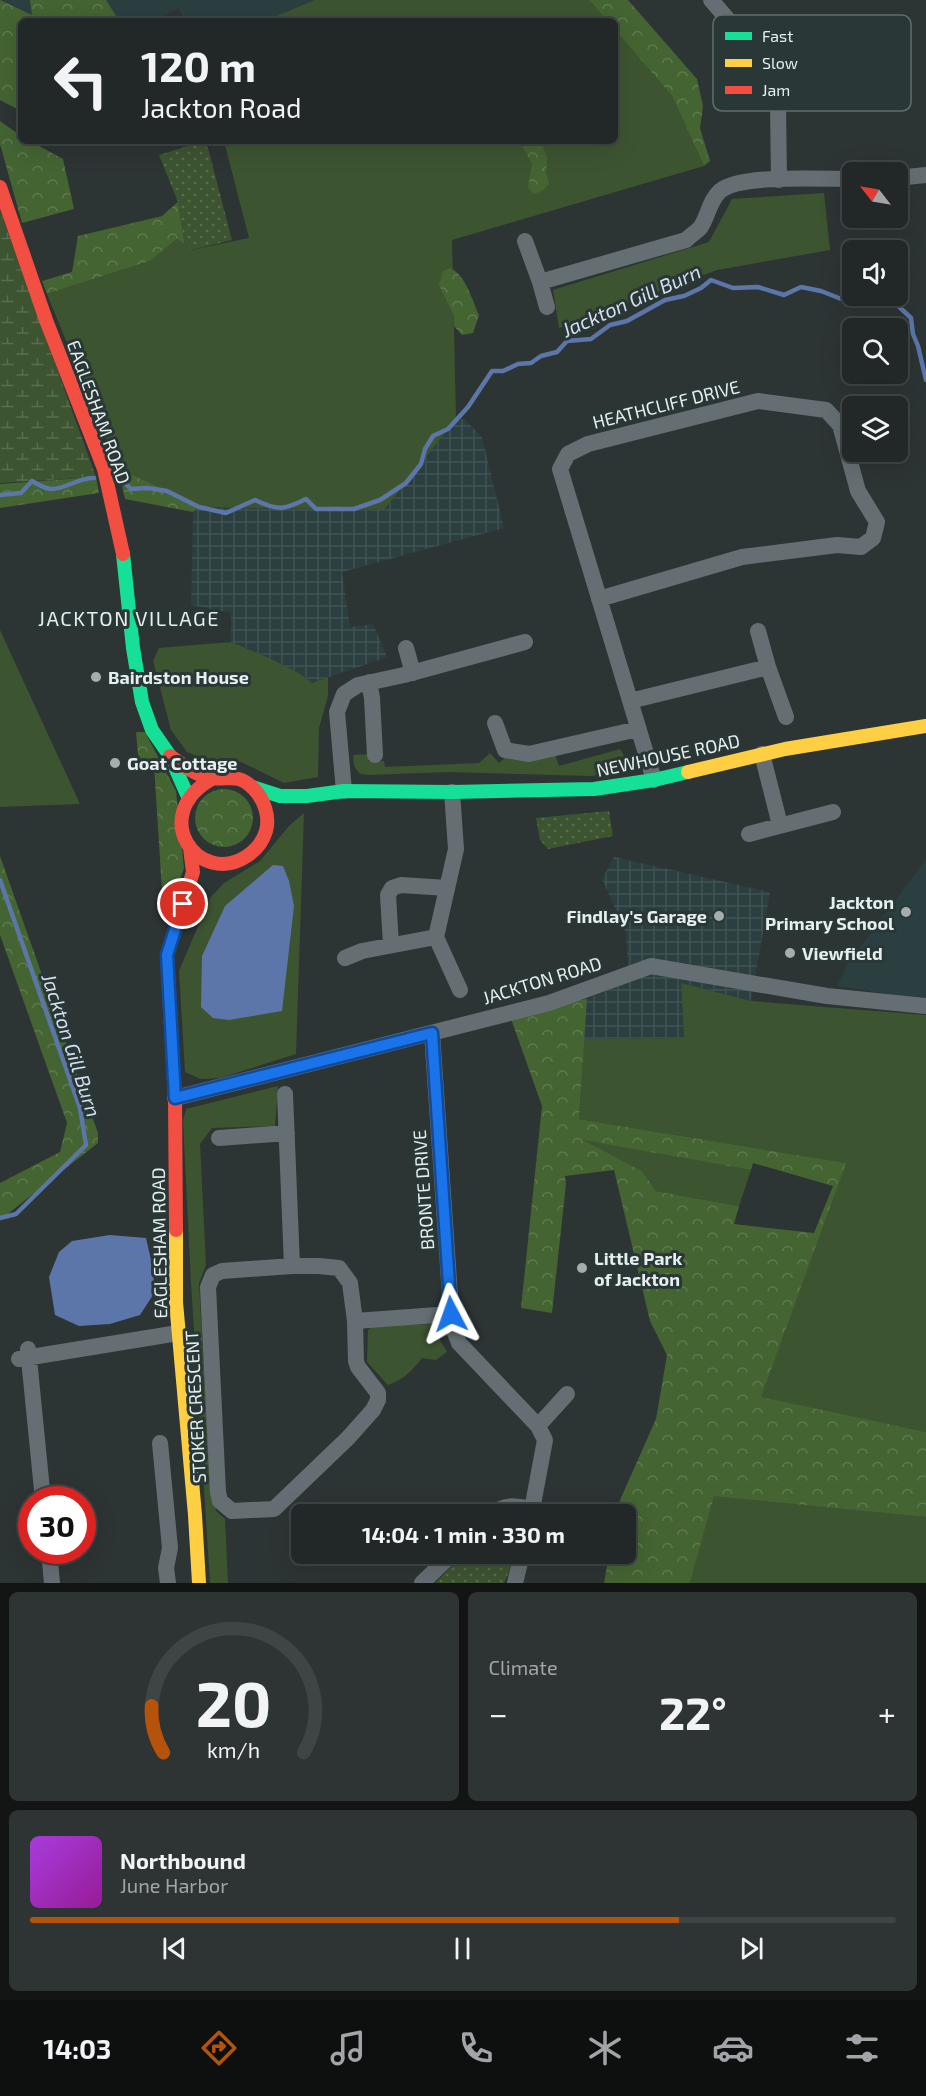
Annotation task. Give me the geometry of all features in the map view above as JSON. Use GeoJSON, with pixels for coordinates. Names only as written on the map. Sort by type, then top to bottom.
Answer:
{"type":"FeatureCollection","features":[{"type":"Feature","properties":{"kind":"main road","name":"EAGLESHAM ROAD"},"geometry":{"type":"LineString","coordinates":[[0,187],[46,320],[104,469],[123,555],[133,648],[142,702],[153,730],[170,756],[189,799]]}},
{"type":"Feature","properties":{"kind":"main road","name":"NEWHOUSE ROAD"},"geometry":{"type":"LineString","coordinates":[[252,787],[280,796],[307,796],[344,791],[452,792],[594,789],[654,780],[785,748],[926,726]]}},
{"type":"Feature","properties":{"kind":"main road","name":"EAGLESHAM ROAD"},"geometry":{"type":"LineString","coordinates":[[170,756],[212,779]]}},
{"type":"Feature","properties":{"kind":"main road"},"geometry":{"type":"LineString","coordinates":[[226,777],[240,780],[252,787],[264,804],[267,825],[263,839],[255,851],[243,859],[229,863],[215,863],[202,858],[190,848],[183,835],[181,821],[183,808],[199,785],[212,779],[226,777]]}},
{"type":"Feature","properties":{"kind":"main road","name":"NEWHOUSE ROAD"},"geometry":{"type":"LineString","coordinates":[[267,825],[281,811],[307,796]]}},
{"type":"Feature","properties":{"kind":"main road","name":"EAGLESHAM ROAD"},"geometry":{"type":"LineString","coordinates":[[190,848],[193,872],[167,955],[175,1098],[175,1272],[178,1333],[199,1583]]}},
{"type":"Feature","properties":{"kind":"main road"},"geometry":{"type":"LineString","coordinates":[[183,904],[229,863]]}},
{"type":"Feature","properties":{"kind":"street"},"geometry":{"type":"LineString","coordinates":[[711,0],[724,15]]}},
{"type":"Feature","properties":{"kind":"street"},"geometry":{"type":"LineString","coordinates":[[778,111],[779,180]]}},
{"type":"Feature","properties":{"kind":"street"},"geometry":{"type":"LineString","coordinates":[[908,177],[926,175]]}},
{"type":"Feature","properties":{"kind":"street"},"geometry":{"type":"LineString","coordinates":[[540,282],[686,240],[700,228],[708,208],[719,192],[735,183],[842,179]]}},
{"type":"Feature","properties":{"kind":"street"},"geometry":{"type":"LineString","coordinates":[[525,241],[547,307]]}},
{"type":"Feature","properties":{"kind":"street","name":"HEATHCLIFF DRIVE"},"geometry":{"type":"LineString","coordinates":[[599,599],[741,557],[837,544],[861,547],[873,538],[877,522],[858,491],[840,426],[826,410],[758,401],[588,444],[568,454],[560,469],[599,599],[630,701],[638,729],[654,780]]}},
{"type":"Feature","properties":{"kind":"street"},"geometry":{"type":"LineString","coordinates":[[758,630],[768,667],[786,717]]}},
{"type":"Feature","properties":{"kind":"street"},"geometry":{"type":"LineString","coordinates":[[344,791],[337,712],[344,694],[358,685],[525,642]]}},
{"type":"Feature","properties":{"kind":"street"},"geometry":{"type":"LineString","coordinates":[[406,648],[413,672]]}},
{"type":"Feature","properties":{"kind":"street"},"geometry":{"type":"LineString","coordinates":[[630,701],[768,667]]}},
{"type":"Feature","properties":{"kind":"street"},"geometry":{"type":"LineString","coordinates":[[369,682],[375,755]]}},
{"type":"Feature","properties":{"kind":"street"},"geometry":{"type":"LineString","coordinates":[[495,723],[506,750],[510,753],[529,754],[638,729]]}},
{"type":"Feature","properties":{"kind":"street"},"geometry":{"type":"LineString","coordinates":[[762,754],[780,825]]}},
{"type":"Feature","properties":{"kind":"street"},"geometry":{"type":"LineString","coordinates":[[452,792],[456,849],[436,937],[460,990]]}},
{"type":"Feature","properties":{"kind":"street"},"geometry":{"type":"LineString","coordinates":[[749,834],[833,812]]}},
{"type":"Feature","properties":{"kind":"street"},"geometry":{"type":"LineString","coordinates":[[391,945],[388,895],[392,888],[401,885],[447,888]]}},
{"type":"Feature","properties":{"kind":"street"},"geometry":{"type":"LineString","coordinates":[[345,958],[362,951],[436,937]]}},
{"type":"Feature","properties":{"kind":"street","name":"JACKTON ROAD"},"geometry":{"type":"LineString","coordinates":[[175,1098],[549,1003],[651,966],[827,996],[926,1006]]}},
{"type":"Feature","properties":{"kind":"street","name":"BRONTE DRIVE"},"geometry":{"type":"LineString","coordinates":[[432,1033],[452,1325],[459,1343],[538,1426]]}},
{"type":"Feature","properties":{"kind":"street"},"geometry":{"type":"LineString","coordinates":[[285,1094],[292,1266]]}},
{"type":"Feature","properties":{"kind":"street"},"geometry":{"type":"LineString","coordinates":[[219,1138],[287,1132]]}},
{"type":"Feature","properties":{"kind":"street","name":"STOKER CRESCENT"},"geometry":{"type":"LineString","coordinates":[[292,1266],[339,1268],[350,1283],[355,1321],[356,1361],[378,1393],[378,1400],[373,1410],[348,1438],[274,1509],[232,1511],[220,1501],[218,1492],[208,1287],[213,1275],[222,1270],[292,1266]]}},
{"type":"Feature","properties":{"kind":"street"},"geometry":{"type":"LineString","coordinates":[[355,1321],[451,1314]]}},
{"type":"Feature","properties":{"kind":"street"},"geometry":{"type":"LineString","coordinates":[[41,1486],[25,1355],[178,1333]]}},
{"type":"Feature","properties":{"kind":"street"},"geometry":{"type":"LineString","coordinates":[[533,1504],[545,1440],[538,1426],[567,1394]]}},
{"type":"Feature","properties":{"kind":"street"},"geometry":{"type":"LineString","coordinates":[[160,1443],[170,1548],[166,1568],[168,1583]]}},
{"type":"Feature","properties":{"kind":"street"},"geometry":{"type":"LineString","coordinates":[[50,1564],[52,1583]]}},
{"type":"Feature","properties":{"kind":"street"},"geometry":{"type":"LineString","coordinates":[[422,1583],[442,1564]]}},
{"type":"Feature","properties":{"kind":"street"},"geometry":{"type":"LineString","coordinates":[[515,1583],[520,1564]]}},
{"type":"Feature","properties":{"kind":"shaded area"},"geometry":{"type":"Polygon","coordinates":[[[0,0],[315,0],[271,18],[183,18],[179,8],[160,18],[18,18],[18,109],[0,100],[0,0]]]}},
{"type":"Feature","properties":{"kind":"shaded area"},"geometry":{"type":"Polygon","coordinates":[[[456,419],[464,419],[482,437],[504,528],[342,572],[350,627],[373,624],[387,657],[312,683],[304,676],[231,642],[231,613],[191,605],[193,512],[199,507],[384,510],[456,419]]]}},
{"type":"Feature","properties":{"kind":"shaded area"},"geometry":{"type":"Polygon","coordinates":[[[614,857],[770,892],[751,1001],[681,983],[684,1038],[584,1039],[587,999],[619,986],[628,968],[626,933],[602,879],[614,857]]]}},
{"type":"Feature","properties":{"kind":"shaded area","name":"Jackton Primary School"},"geometry":{"type":"Polygon","coordinates":[[[926,859],[926,1000],[837,986],[848,964],[926,859]]]}},
{"type":"Feature","properties":{"kind":"green space"},"geometry":{"type":"Polygon","coordinates":[[[0,0],[32,15],[30,0],[106,0],[116,16],[130,18],[18,18],[18,109],[0,100],[0,0]]]}},
{"type":"Feature","properties":{"kind":"green space"},"geometry":{"type":"Polygon","coordinates":[[[315,0],[589,0],[604,18],[271,18],[315,0]]]}},
{"type":"Feature","properties":{"kind":"green space"},"geometry":{"type":"Polygon","coordinates":[[[589,0],[628,0],[697,79],[703,106],[700,128],[710,161],[704,166],[672,96],[618,33],[618,18],[604,18],[589,0]]]}},
{"type":"Feature","properties":{"kind":"green space"},"geometry":{"type":"Polygon","coordinates":[[[618,33],[672,96],[704,166],[452,240],[456,419],[384,510],[199,507],[118,468],[47,294],[150,261],[177,239],[191,250],[249,238],[225,144],[618,144],[618,33]]]}},
{"type":"Feature","properties":{"kind":"green space"},"geometry":{"type":"Polygon","coordinates":[[[0,121],[18,134],[18,144],[36,144],[63,159],[74,209],[22,223],[0,144],[0,121]]]}},
{"type":"Feature","properties":{"kind":"green space"},"geometry":{"type":"Polygon","coordinates":[[[195,144],[203,144],[208,148],[232,240],[191,250],[185,245],[178,202],[159,155],[195,144]]]}},
{"type":"Feature","properties":{"kind":"green space"},"geometry":{"type":"Polygon","coordinates":[[[522,144],[541,144],[547,156],[546,173],[549,184],[542,191],[534,194],[528,188],[532,164],[522,144]]]}},
{"type":"Feature","properties":{"kind":"green space"},"geometry":{"type":"Polygon","coordinates":[[[824,193],[830,250],[717,270],[559,328],[553,290],[709,242],[732,199],[824,193]]]}},
{"type":"Feature","properties":{"kind":"green space"},"geometry":{"type":"Polygon","coordinates":[[[178,202],[185,245],[177,239],[150,261],[47,294],[42,281],[72,272],[78,236],[162,216],[178,202]]]}},
{"type":"Feature","properties":{"kind":"green space"},"geometry":{"type":"Polygon","coordinates":[[[0,210],[96,477],[0,483],[0,210]]]}},
{"type":"Feature","properties":{"kind":"green space"},"geometry":{"type":"Polygon","coordinates":[[[450,268],[456,271],[464,282],[479,315],[473,333],[462,335],[454,326],[454,316],[439,285],[443,271],[450,268]]]}},
{"type":"Feature","properties":{"kind":"green space"},"geometry":{"type":"Polygon","coordinates":[[[118,468],[199,507],[193,512],[125,499],[118,468]]]}},
{"type":"Feature","properties":{"kind":"green space"},"geometry":{"type":"Polygon","coordinates":[[[96,477],[99,493],[0,508],[0,484],[96,477]]]}},
{"type":"Feature","properties":{"kind":"green space"},"geometry":{"type":"Polygon","coordinates":[[[0,630],[80,804],[0,807],[0,630]]]}},
{"type":"Feature","properties":{"kind":"green space"},"geometry":{"type":"Polygon","coordinates":[[[231,642],[286,666],[312,683],[328,677],[328,696],[319,728],[318,777],[284,783],[241,762],[210,762],[187,752],[171,730],[153,661],[159,648],[231,642]]]}},
{"type":"Feature","properties":{"kind":"green space"},"geometry":{"type":"Polygon","coordinates":[[[136,732],[145,732],[176,791],[184,868],[171,903],[162,891],[154,765],[139,766],[136,732]]]}},
{"type":"Feature","properties":{"kind":"green space"},"geometry":{"type":"Polygon","coordinates":[[[620,749],[628,762],[624,772],[591,776],[448,772],[369,775],[360,774],[354,766],[353,755],[368,754],[368,761],[384,761],[385,767],[479,763],[490,753],[499,763],[506,757],[555,754],[559,766],[620,749]]]}},
{"type":"Feature","properties":{"kind":"green space"},"geometry":{"type":"Polygon","coordinates":[[[224,789],[240,794],[248,802],[253,818],[248,834],[240,842],[224,847],[208,842],[200,834],[195,818],[200,802],[208,794],[224,789]]]}},
{"type":"Feature","properties":{"kind":"green space"},"geometry":{"type":"Polygon","coordinates":[[[609,811],[613,836],[548,849],[540,840],[536,818],[609,811]]]}},
{"type":"Feature","properties":{"kind":"green space"},"geometry":{"type":"Polygon","coordinates":[[[304,813],[296,1054],[220,1078],[201,1079],[185,1072],[179,971],[210,898],[224,883],[260,861],[289,826],[304,813]]]}},
{"type":"Feature","properties":{"kind":"green space"},"geometry":{"type":"Polygon","coordinates":[[[0,856],[98,1133],[98,1143],[0,1220],[0,1183],[60,1152],[67,1123],[0,935],[0,856]]]}},
{"type":"Feature","properties":{"kind":"green space"},"geometry":{"type":"Polygon","coordinates":[[[681,983],[751,1001],[926,1015],[926,1432],[760,1398],[845,1163],[579,1119],[584,1039],[684,1038],[681,983]]]}},
{"type":"Feature","properties":{"kind":"green space"},"geometry":{"type":"Polygon","coordinates":[[[587,999],[579,1119],[846,1163],[761,1397],[926,1432],[926,1517],[714,1496],[690,1583],[604,1583],[607,1564],[636,1564],[636,1504],[619,1504],[656,1419],[667,1355],[650,1321],[614,1170],[565,1176],[552,1313],[521,1308],[542,1106],[510,1016],[587,999]],[[583,1140],[642,1171],[656,1191],[739,1206],[734,1224],[814,1233],[833,1186],[753,1163],[751,1170],[583,1140]]]}},
{"type":"Feature","properties":{"kind":"green space"},"geometry":{"type":"Polygon","coordinates":[[[278,1086],[275,1126],[212,1128],[200,1144],[206,1265],[199,1283],[211,1493],[216,1511],[225,1519],[228,1583],[210,1583],[183,1121],[186,1109],[278,1086]]]}},
{"type":"Feature","properties":{"kind":"green space"},"geometry":{"type":"Polygon","coordinates":[[[580,1139],[751,1170],[739,1206],[656,1191],[642,1171],[580,1139]]]}},
{"type":"Feature","properties":{"kind":"green space"},"geometry":{"type":"Polygon","coordinates":[[[436,1324],[440,1340],[447,1352],[436,1360],[422,1358],[407,1374],[388,1385],[367,1362],[368,1330],[373,1326],[436,1324]]]}},
{"type":"Feature","properties":{"kind":"green space"},"geometry":{"type":"Polygon","coordinates":[[[714,1495],[926,1517],[926,1583],[690,1583],[714,1495]]]}},
{"type":"Feature","properties":{"kind":"green space"},"geometry":{"type":"Polygon","coordinates":[[[454,1564],[511,1564],[504,1583],[435,1583],[454,1564]]]}},
{"type":"Feature","properties":{"kind":"water"},"geometry":{"type":"Polygon","coordinates":[[[273,865],[283,866],[289,881],[294,906],[282,1011],[229,1020],[213,1018],[201,1007],[202,956],[225,906],[273,865]]]}},
{"type":"Feature","properties":{"kind":"water"},"geometry":{"type":"Polygon","coordinates":[[[110,1235],[146,1238],[154,1273],[153,1295],[140,1315],[110,1324],[79,1326],[55,1315],[49,1277],[59,1252],[72,1241],[110,1235]]]}},
{"type":"Feature","properties":{"kind":"waterway","name":"Jackton Gill Burn"},"geometry":{"type":"LineString","coordinates":[[122,480],[131,489],[148,488],[167,491],[199,507],[226,513],[255,500],[281,508],[306,499],[316,509],[354,509],[380,500],[406,483],[421,464],[425,449],[433,436],[448,429],[468,407],[492,371],[503,371],[518,364],[531,363],[541,356],[557,352],[567,341],[591,339],[610,325],[627,321],[665,300],[684,296],[711,280],[733,288],[758,287],[784,295],[801,287],[821,291],[842,299]]}},
{"type":"Feature","properties":{"kind":"waterway","name":"Jackton Gill Burn"},"geometry":{"type":"LineString","coordinates":[[898,306],[911,318],[913,334],[926,380]]}},
{"type":"Feature","properties":{"kind":"waterway","name":"Jackton Gill Burn"},"geometry":{"type":"LineString","coordinates":[[0,495],[21,493],[32,481],[41,486],[56,489],[83,479],[94,478]]}},
{"type":"Feature","properties":{"kind":"waterway","name":"Jackton Gill Burn"},"geometry":{"type":"LineString","coordinates":[[0,880],[80,1108],[86,1145],[16,1214],[0,1218]]}},
{"type":"Feature","properties":{"kind":"traffic: fast"},"geometry":{"type":"LineString","coordinates":[[123,554],[133,648],[142,702],[152,730],[170,756],[189,799]]}},
{"type":"Feature","properties":{"kind":"traffic: fast"},"geometry":{"type":"LineString","coordinates":[[252,787],[280,796],[307,796],[344,791],[452,792],[594,789],[654,780],[688,772]]}},
{"type":"Feature","properties":{"kind":"traffic: slow"},"geometry":{"type":"LineString","coordinates":[[688,772],[785,749],[926,726]]}},
{"type":"Feature","properties":{"kind":"traffic: slow"},"geometry":{"type":"LineString","coordinates":[[176,1230],[176,1302],[199,1583]]}},
{"type":"Feature","properties":{"kind":"traffic: jam"},"geometry":{"type":"LineString","coordinates":[[0,187],[46,320],[104,469],[123,554]]}},
{"type":"Feature","properties":{"kind":"traffic: jam"},"geometry":{"type":"LineString","coordinates":[[170,756],[205,777],[242,780],[260,797],[267,819],[263,838],[250,854],[229,863],[212,863],[198,855],[187,843],[182,828],[183,811],[193,794],[212,779]]}},
{"type":"Feature","properties":{"kind":"traffic: jam"},"geometry":{"type":"LineString","coordinates":[[176,1230],[175,1098],[167,955],[193,872],[190,848]]}},
{"type":"Feature","properties":{"kind":"place","name":"Bairdston House"},"geometry":{"type":"Point","coordinates":[96,677]}},
{"type":"Feature","properties":{"kind":"place","name":"Goat Cottage"},"geometry":{"type":"Point","coordinates":[115,763]}},
{"type":"Feature","properties":{"kind":"place","name":"Jackton Primary School"},"geometry":{"type":"Point","coordinates":[906,912]}},
{"type":"Feature","properties":{"kind":"place","name":"Findlay's Garage"},"geometry":{"type":"Point","coordinates":[719,916]}},
{"type":"Feature","properties":{"kind":"place","name":"Viewfield"},"geometry":{"type":"Point","coordinates":[790,953]}},
{"type":"Feature","properties":{"kind":"place","name":"Little Park of Jackton"},"geometry":{"type":"Point","coordinates":[582,1268]}},
{"type":"Feature","properties":{"kind":"district","name":"JACKTON VILLAGE"},"geometry":{"type":"Point","coordinates":[129,618]}},
{"type":"Feature","properties":{"kind":"route"},"geometry":{"type":"LineString","coordinates":[[183,904],[167,955],[175,1098],[432,1033],[451,1314]]}}]}
